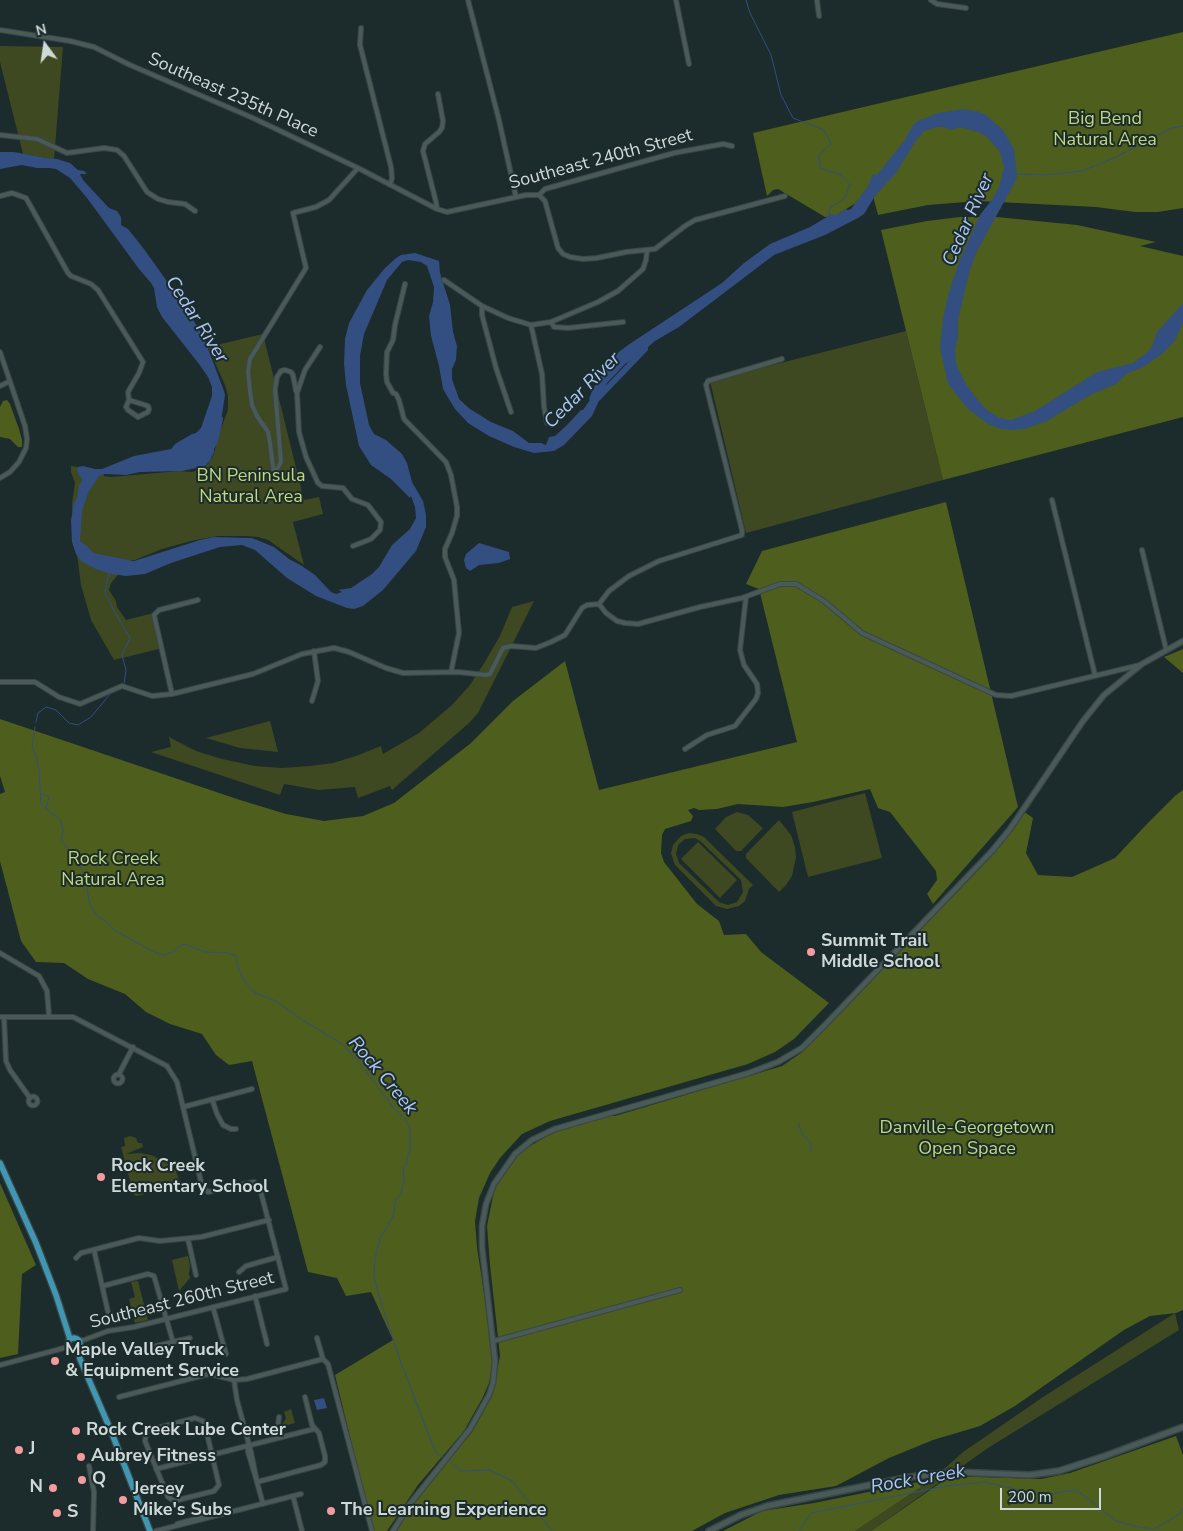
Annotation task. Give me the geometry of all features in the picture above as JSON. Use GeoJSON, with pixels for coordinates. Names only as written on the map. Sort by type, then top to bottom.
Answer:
{"type":"FeatureCollection","features":[{"type":"Feature","properties":{"kind":"main road"},"geometry":{"type":"LineString","coordinates":[[0,1163],[36,1243],[68,1329],[112,1433],[150,1531]]}},
{"type":"Feature","properties":{"kind":"main road"},"geometry":{"type":"LineString","coordinates":[[709,1531],[741,1515],[767,1506],[910,1477],[953,1472],[1030,1475],[1059,1471],[1105,1456],[1183,1426]]}},
{"type":"Feature","properties":{"kind":"street"},"geometry":{"type":"LineString","coordinates":[[468,0],[499,120],[516,197]]}},
{"type":"Feature","properties":{"kind":"street"},"geometry":{"type":"LineString","coordinates":[[676,0],[689,64]]}},
{"type":"Feature","properties":{"kind":"street"},"geometry":{"type":"LineString","coordinates":[[817,0],[819,16]]}},
{"type":"Feature","properties":{"kind":"street"},"geometry":{"type":"LineString","coordinates":[[931,0],[937,4],[966,8]]}},
{"type":"Feature","properties":{"kind":"street"},"geometry":{"type":"LineString","coordinates":[[361,28],[360,46],[391,167],[392,178],[390,184]]}},
{"type":"Feature","properties":{"kind":"street","name":"Southeast 235th Place"},"geometry":{"type":"LineString","coordinates":[[0,30],[88,45],[130,66],[253,118],[358,168],[437,209],[447,212]]}},
{"type":"Feature","properties":{"kind":"street"},"geometry":{"type":"LineString","coordinates":[[437,209],[423,151],[425,144],[442,128],[443,120],[438,94]]}},
{"type":"Feature","properties":{"kind":"street"},"geometry":{"type":"LineString","coordinates":[[0,135],[37,139],[67,152],[110,148],[118,150],[148,192],[158,199],[185,204],[195,211]]}},
{"type":"Feature","properties":{"kind":"street","name":"Southeast 240th Street"},"geometry":{"type":"LineString","coordinates":[[447,212],[531,194],[539,195],[545,189],[674,153],[723,144],[732,146]]}},
{"type":"Feature","properties":{"kind":"street"},"geometry":{"type":"LineString","coordinates":[[353,546],[371,539],[380,530],[381,522],[368,505],[352,499],[343,488],[322,486],[318,483],[306,457],[299,432],[297,393],[293,375],[285,370],[281,371],[277,377],[275,389],[282,462],[274,474],[268,432],[252,405],[248,372],[250,359],[306,268],[293,213],[316,207],[329,200],[358,168]]}},
{"type":"Feature","properties":{"kind":"street"},"geometry":{"type":"LineString","coordinates":[[0,196],[12,193],[26,198],[68,273],[91,284],[98,290],[143,362],[143,366],[128,392],[129,400],[126,407],[134,415],[138,416],[148,412],[148,406],[129,400]]}},
{"type":"Feature","properties":{"kind":"street"},"geometry":{"type":"LineString","coordinates":[[539,195],[545,201],[558,248],[563,254],[570,257],[590,259],[658,248],[695,220],[785,196]]}},
{"type":"Feature","properties":{"kind":"street"},"geometry":{"type":"LineString","coordinates":[[444,280],[482,306],[508,318],[531,325],[551,322],[598,302],[618,291],[643,269],[647,251]]}},
{"type":"Feature","properties":{"kind":"street"},"geometry":{"type":"LineString","coordinates":[[405,284],[395,325],[394,340],[387,352],[386,374],[390,387],[399,400],[404,419],[446,462],[451,475],[457,507],[452,534],[444,549],[445,557],[454,580],[459,633],[451,672]]}},
{"type":"Feature","properties":{"kind":"street"},"geometry":{"type":"LineString","coordinates":[[482,306],[496,368],[511,412]]}},
{"type":"Feature","properties":{"kind":"street"},"geometry":{"type":"LineString","coordinates":[[551,322],[554,328],[623,322]]}},
{"type":"Feature","properties":{"kind":"street"},"geometry":{"type":"LineString","coordinates":[[531,325],[542,374],[547,423]]}},
{"type":"Feature","properties":{"kind":"street"},"geometry":{"type":"LineString","coordinates":[[297,393],[305,370],[320,347]]}},
{"type":"Feature","properties":{"kind":"street"},"geometry":{"type":"LineString","coordinates":[[0,352],[25,426],[26,448],[14,468],[0,478]]}},
{"type":"Feature","properties":{"kind":"street"},"geometry":{"type":"LineString","coordinates":[[599,604],[609,591],[629,576],[659,561],[742,535],[706,385],[708,381],[782,359]]}},
{"type":"Feature","properties":{"kind":"street"},"geometry":{"type":"LineString","coordinates":[[0,386],[10,381]]}},
{"type":"Feature","properties":{"kind":"street"},"geometry":{"type":"LineString","coordinates":[[1052,500],[1095,675]]}},
{"type":"Feature","properties":{"kind":"street"},"geometry":{"type":"LineString","coordinates":[[1142,550],[1166,649]]}},
{"type":"Feature","properties":{"kind":"street"},"geometry":{"type":"LineString","coordinates":[[599,604],[606,614],[617,621],[638,624],[746,597],[780,584],[796,584],[824,601],[862,633],[996,695],[1011,696],[1142,664]]}},
{"type":"Feature","properties":{"kind":"street"},"geometry":{"type":"LineString","coordinates":[[685,749],[707,735],[735,726],[756,698],[758,693],[757,684],[744,665],[740,650],[746,597]]}},
{"type":"Feature","properties":{"kind":"street"},"geometry":{"type":"LineString","coordinates":[[172,694],[154,617],[155,613],[159,610],[198,600]]}},
{"type":"Feature","properties":{"kind":"street"},"geometry":{"type":"LineString","coordinates":[[0,682],[35,682],[59,697],[80,704],[122,686],[152,696],[172,694],[252,674],[302,654],[340,648],[386,668],[403,672],[451,672],[486,675],[490,674],[503,648],[512,646],[536,648],[544,646],[564,635],[582,608],[592,604],[599,604]]}},
{"type":"Feature","properties":{"kind":"street"},"geometry":{"type":"LineString","coordinates":[[393,1531],[410,1504],[470,1430],[485,1403],[493,1382],[494,1341],[482,1247],[482,1226],[486,1204],[494,1184],[515,1154],[532,1140],[555,1129],[749,1072],[778,1062],[802,1048],[989,855],[1010,829],[1088,712],[1114,685],[1142,664],[1183,641]]}},
{"type":"Feature","properties":{"kind":"street"},"geometry":{"type":"LineString","coordinates":[[312,701],[318,681],[314,651]]}},
{"type":"Feature","properties":{"kind":"street"},"geometry":{"type":"LineString","coordinates":[[0,953],[39,976],[47,991],[49,1016]]}},
{"type":"Feature","properties":{"kind":"street"},"geometry":{"type":"LineString","coordinates":[[30,1098],[10,1070],[6,1061],[2,1017],[73,1017],[167,1066],[177,1082],[204,1190],[212,1192],[254,1182],[261,1188],[278,1257],[246,1266],[239,1272]]}},
{"type":"Feature","properties":{"kind":"street"},"geometry":{"type":"LineString","coordinates":[[119,1074],[133,1047]]}},
{"type":"Feature","properties":{"kind":"street"},"geometry":{"type":"LineString","coordinates":[[183,1107],[252,1089]]}},
{"type":"Feature","properties":{"kind":"street"},"geometry":{"type":"LineString","coordinates":[[212,1099],[223,1125],[231,1130],[236,1129]]}},
{"type":"Feature","properties":{"kind":"street"},"geometry":{"type":"LineString","coordinates":[[76,1258],[81,1253],[139,1238],[160,1242],[188,1239],[269,1220]]}},
{"type":"Feature","properties":{"kind":"street"},"geometry":{"type":"LineString","coordinates":[[188,1239],[196,1275]]}},
{"type":"Feature","properties":{"kind":"street"},"geometry":{"type":"LineString","coordinates":[[94,1250],[108,1312]]}},
{"type":"Feature","properties":{"kind":"street","name":"Southeast 260th Street"},"geometry":{"type":"LineString","coordinates":[[0,1365],[74,1344],[103,1332],[134,1328],[286,1288],[278,1257]]}},
{"type":"Feature","properties":{"kind":"street"},"geometry":{"type":"LineString","coordinates":[[103,1286],[148,1274],[156,1278],[173,1342]]}},
{"type":"Feature","properties":{"kind":"street"},"geometry":{"type":"LineString","coordinates":[[494,1341],[680,1290]]}},
{"type":"Feature","properties":{"kind":"street"},"geometry":{"type":"LineString","coordinates":[[255,1296],[267,1344]]}},
{"type":"Feature","properties":{"kind":"street"},"geometry":{"type":"LineString","coordinates":[[213,1307],[226,1354]]}},
{"type":"Feature","properties":{"kind":"street"},"geometry":{"type":"LineString","coordinates":[[156,1346],[190,1338]]}},
{"type":"Feature","properties":{"kind":"street"},"geometry":{"type":"LineString","coordinates":[[317,1338],[323,1359],[328,1364],[372,1531]]}},
{"type":"Feature","properties":{"kind":"street"},"geometry":{"type":"LineString","coordinates":[[119,1397],[210,1374],[234,1380],[248,1379],[323,1359]]}},
{"type":"Feature","properties":{"kind":"street"},"geometry":{"type":"LineString","coordinates":[[234,1380],[248,1452],[263,1504]]}},
{"type":"Feature","properties":{"kind":"street"},"geometry":{"type":"LineString","coordinates":[[257,1482],[321,1465],[325,1460],[319,1433],[314,1429],[305,1397]]}},
{"type":"Feature","properties":{"kind":"street"},"geometry":{"type":"LineString","coordinates":[[279,1417],[278,1425],[281,1437]]}},
{"type":"Feature","properties":{"kind":"street"},"geometry":{"type":"LineString","coordinates":[[195,1418],[201,1420],[205,1425],[213,1455],[219,1480],[218,1489],[174,1501],[168,1497],[156,1469],[145,1441],[146,1433],[150,1430],[195,1418]]}},
{"type":"Feature","properties":{"kind":"street"},"geometry":{"type":"LineString","coordinates":[[156,1469],[314,1429]]}},
{"type":"Feature","properties":{"kind":"street"},"geometry":{"type":"LineString","coordinates":[[89,1466],[94,1492],[93,1531]]}},
{"type":"Feature","properties":{"kind":"street"},"geometry":{"type":"LineString","coordinates":[[156,1531],[301,1494]]}},
{"type":"Feature","properties":{"kind":"street"},"geometry":{"type":"LineString","coordinates":[[293,1496],[302,1531]]}},
{"type":"Feature","properties":{"kind":"green space","name":"Big Bend Natural Area"},"geometry":{"type":"Polygon","coordinates":[[[1183,32],[1183,208],[1158,212],[1135,212],[1096,207],[978,201],[928,205],[878,215],[873,196],[859,201],[835,216],[825,217],[778,189],[773,190],[767,196],[753,133],[1183,32]]]}},
{"type":"Feature","properties":{"kind":"green space"},"geometry":{"type":"Polygon","coordinates":[[[0,46],[63,47],[54,159],[23,154],[0,62],[0,46]]]}},
{"type":"Feature","properties":{"kind":"green space"},"geometry":{"type":"Polygon","coordinates":[[[960,217],[997,217],[1077,225],[1156,242],[1140,246],[1183,256],[1183,417],[943,480],[881,230],[960,217]]]}},
{"type":"Feature","properties":{"kind":"green space"},"geometry":{"type":"Polygon","coordinates":[[[906,331],[943,480],[746,533],[710,381],[906,331]]]}},
{"type":"Feature","properties":{"kind":"green space","name":"BN Peninsula Natural Area"},"geometry":{"type":"Polygon","coordinates":[[[263,334],[304,500],[319,497],[323,514],[293,522],[304,565],[268,540],[245,536],[218,536],[191,541],[162,549],[135,560],[125,560],[126,565],[111,583],[109,590],[126,620],[154,613],[163,648],[114,660],[91,620],[81,585],[73,523],[72,504],[75,483],[71,466],[103,471],[104,476],[111,477],[179,471],[192,472],[203,468],[209,463],[214,454],[217,439],[228,410],[228,396],[225,385],[208,347],[263,334]]]}},
{"type":"Feature","properties":{"kind":"green space"},"geometry":{"type":"Polygon","coordinates":[[[7,400],[19,429],[22,447],[18,447],[10,439],[0,437],[0,407],[3,401],[7,400]]]}},
{"type":"Feature","properties":{"kind":"green space","name":"Rock Creek Natural Area"},"geometry":{"type":"Polygon","coordinates":[[[946,502],[1018,807],[933,904],[927,894],[937,880],[936,871],[890,812],[878,808],[870,789],[783,807],[738,804],[717,809],[699,810],[694,808],[688,810],[693,816],[691,821],[665,829],[662,835],[661,853],[664,862],[697,904],[719,921],[724,935],[746,934],[761,952],[829,1003],[794,1039],[775,1052],[748,1064],[550,1121],[522,1134],[500,1158],[490,1173],[479,1198],[475,1221],[477,1247],[491,1339],[493,1363],[489,1383],[464,1431],[418,1485],[387,1531],[373,1531],[335,1375],[393,1340],[371,1292],[346,1296],[337,1278],[308,1272],[252,1061],[229,1065],[216,1055],[202,1034],[170,1024],[146,1012],[125,994],[88,979],[64,963],[36,962],[21,941],[0,861],[0,794],[5,792],[0,776],[0,719],[240,800],[286,814],[324,821],[363,816],[394,803],[471,743],[513,701],[565,661],[599,790],[797,742],[759,589],[746,584],[762,551],[946,502]]]}},
{"type":"Feature","properties":{"kind":"green space"},"geometry":{"type":"Polygon","coordinates":[[[534,601],[478,713],[392,790],[390,786],[358,798],[355,787],[319,790],[284,784],[280,795],[151,752],[171,747],[169,737],[196,751],[255,766],[282,768],[333,763],[381,746],[383,754],[419,733],[452,705],[470,685],[483,665],[500,636],[512,607],[534,601]]]}},
{"type":"Feature","properties":{"kind":"green space"},"geometry":{"type":"Polygon","coordinates":[[[1183,649],[1183,673],[1164,657],[1183,649]]]}},
{"type":"Feature","properties":{"kind":"green space"},"geometry":{"type":"Polygon","coordinates":[[[270,721],[278,752],[240,748],[206,738],[270,721]]]}},
{"type":"Feature","properties":{"kind":"green space","name":"Danville-Georgetown Open Space"},"geometry":{"type":"Polygon","coordinates":[[[1183,790],[1183,1310],[1176,1313],[1150,1316],[1124,1330],[1015,1406],[980,1426],[933,1440],[889,1458],[836,1486],[779,1495],[725,1513],[692,1531],[397,1531],[416,1498],[472,1432],[492,1396],[500,1356],[487,1226],[495,1186],[518,1153],[554,1132],[607,1115],[615,1116],[782,1066],[801,1053],[914,937],[1023,811],[1033,818],[1026,853],[1038,875],[1072,877],[1115,858],[1183,790]]]}},
{"type":"Feature","properties":{"kind":"green space"},"geometry":{"type":"Polygon","coordinates":[[[865,793],[882,858],[808,877],[792,812],[865,793]]]}},
{"type":"Feature","properties":{"kind":"green space"},"geometry":{"type":"Polygon","coordinates":[[[737,812],[748,815],[763,828],[741,851],[736,851],[715,829],[726,817],[737,812]]]}},
{"type":"Feature","properties":{"kind":"green space"},"geometry":{"type":"Polygon","coordinates":[[[779,820],[791,835],[796,857],[792,876],[779,892],[746,858],[746,854],[779,820]]]}},
{"type":"Feature","properties":{"kind":"green space"},"geometry":{"type":"Polygon","coordinates":[[[689,833],[704,837],[753,885],[749,889],[745,901],[739,906],[727,909],[716,906],[675,865],[671,853],[673,845],[681,836],[689,833]],[[695,838],[685,839],[678,845],[676,854],[679,863],[719,902],[728,905],[737,902],[743,892],[741,880],[695,838]]]}},
{"type":"Feature","properties":{"kind":"green space"},"geometry":{"type":"Polygon","coordinates":[[[698,842],[737,880],[720,898],[681,859],[698,842]]]}},
{"type":"Feature","properties":{"kind":"green space"},"geometry":{"type":"Polygon","coordinates":[[[130,1136],[136,1138],[138,1143],[142,1143],[143,1147],[126,1154],[139,1153],[151,1155],[167,1162],[176,1171],[181,1185],[137,1196],[134,1195],[121,1147],[125,1146],[124,1138],[130,1136]]]}},
{"type":"Feature","properties":{"kind":"green space"},"geometry":{"type":"Polygon","coordinates":[[[0,1183],[36,1265],[22,1274],[18,1354],[0,1358],[0,1183]]]}},
{"type":"Feature","properties":{"kind":"green space"},"geometry":{"type":"Polygon","coordinates":[[[188,1256],[190,1278],[179,1291],[172,1260],[188,1256]]]}},
{"type":"Feature","properties":{"kind":"green space"},"geometry":{"type":"Polygon","coordinates":[[[138,1281],[148,1320],[135,1323],[129,1299],[135,1297],[131,1282],[138,1281]]]}},
{"type":"Feature","properties":{"kind":"green space"},"geometry":{"type":"Polygon","coordinates":[[[1175,1313],[1179,1330],[988,1448],[871,1531],[855,1531],[933,1479],[963,1452],[1043,1397],[1175,1313]]]}},
{"type":"Feature","properties":{"kind":"green space"},"geometry":{"type":"Polygon","coordinates":[[[291,1409],[295,1423],[281,1427],[286,1418],[284,1412],[291,1409]]]}},
{"type":"Feature","properties":{"kind":"green space"},"geometry":{"type":"Polygon","coordinates":[[[1176,1436],[1183,1455],[1183,1531],[871,1531],[949,1477],[1041,1479],[1070,1473],[1176,1436]]]}},
{"type":"Feature","properties":{"kind":"green space"},"geometry":{"type":"Polygon","coordinates":[[[933,1479],[855,1531],[723,1531],[762,1511],[814,1503],[933,1479]]]}},
{"type":"Feature","properties":{"kind":"water"},"geometry":{"type":"Polygon","coordinates":[[[963,109],[986,115],[1003,130],[1014,149],[1017,176],[976,253],[969,273],[958,320],[958,337],[955,350],[956,364],[964,381],[987,410],[1000,418],[1011,420],[1035,411],[1097,372],[1133,363],[1149,351],[1157,332],[1183,303],[1183,318],[1169,338],[1162,354],[1143,367],[1128,373],[1116,384],[1090,395],[1047,421],[1024,429],[1001,429],[988,424],[967,408],[948,384],[940,348],[943,318],[949,292],[960,259],[980,215],[999,187],[1004,167],[1000,152],[986,136],[960,127],[951,130],[937,127],[924,131],[896,173],[875,196],[864,214],[825,235],[774,255],[679,327],[655,341],[625,364],[607,383],[592,416],[564,445],[554,451],[534,453],[514,447],[489,436],[468,423],[455,409],[443,389],[431,336],[429,316],[433,302],[434,287],[427,266],[421,262],[408,260],[402,262],[387,280],[364,334],[360,356],[360,383],[369,425],[374,434],[386,440],[402,454],[407,463],[412,482],[423,501],[426,527],[416,551],[383,590],[363,606],[354,609],[347,608],[316,596],[287,578],[255,550],[242,545],[220,547],[171,563],[145,574],[126,576],[96,569],[81,561],[76,554],[72,542],[71,520],[74,503],[84,486],[77,472],[78,467],[102,469],[134,456],[171,449],[175,444],[196,433],[201,428],[212,396],[212,387],[199,364],[162,317],[157,307],[154,288],[151,283],[70,178],[56,169],[49,168],[22,165],[0,169],[0,152],[14,152],[57,159],[70,163],[78,170],[84,171],[87,174],[80,174],[83,180],[109,208],[117,211],[121,217],[121,225],[128,229],[144,249],[188,311],[204,338],[225,395],[222,415],[213,437],[214,452],[210,461],[205,466],[182,471],[140,472],[126,475],[104,474],[99,476],[88,493],[82,511],[80,541],[93,553],[134,561],[214,537],[252,538],[274,547],[315,575],[331,592],[336,594],[342,592],[338,590],[351,588],[372,574],[379,567],[392,545],[410,529],[416,518],[411,496],[410,498],[391,479],[371,465],[359,446],[346,385],[344,364],[345,339],[349,323],[367,290],[396,258],[401,255],[415,253],[439,261],[440,273],[450,305],[453,332],[457,346],[452,379],[459,399],[470,409],[491,422],[513,431],[529,443],[546,445],[549,437],[555,436],[583,410],[590,400],[592,391],[615,355],[722,283],[744,263],[770,244],[810,227],[832,214],[836,215],[846,209],[851,209],[868,186],[873,174],[877,175],[904,141],[913,125],[938,113],[963,109]]]}},
{"type":"Feature","properties":{"kind":"water"},"geometry":{"type":"Polygon","coordinates":[[[479,543],[509,552],[510,559],[499,563],[479,565],[470,571],[466,568],[464,560],[466,554],[479,543]]]}},
{"type":"Feature","properties":{"kind":"water"},"geometry":{"type":"Polygon","coordinates":[[[324,1398],[327,1408],[317,1410],[314,1400],[324,1398]]]}},
{"type":"Feature","properties":{"kind":"waterway"},"geometry":{"type":"LineString","coordinates":[[746,0],[750,13],[771,55],[781,95],[793,118],[824,130],[831,144],[819,155],[820,168],[841,175],[850,184],[845,198],[830,208],[829,215]]}},
{"type":"Feature","properties":{"kind":"waterway"},"geometry":{"type":"LineString","coordinates":[[1017,174],[1043,175],[1082,171],[1112,159],[1172,128],[1183,126]]}},
{"type":"Feature","properties":{"kind":"waterway","name":"Cedar River"},"geometry":{"type":"LineString","coordinates":[[1160,352],[1173,338],[1183,315]]}},
{"type":"Feature","properties":{"kind":"waterway","name":"Cedar River"},"geometry":{"type":"LineString","coordinates":[[598,398],[645,349]]}},
{"type":"Feature","properties":{"kind":"waterway","name":"Cedar River"},"geometry":{"type":"LineString","coordinates":[[210,450],[215,441],[220,419]]}},
{"type":"Feature","properties":{"kind":"waterway","name":"Cedar River"},"geometry":{"type":"LineString","coordinates":[[80,499],[82,486],[87,479]]}},
{"type":"Feature","properties":{"kind":"waterway","name":"Rock Creek"},"geometry":{"type":"LineString","coordinates":[[109,573],[105,593],[130,638],[122,655],[126,670],[124,683]]}},
{"type":"Feature","properties":{"kind":"waterway","name":"Rock Creek"},"geometry":{"type":"LineString","coordinates":[[36,722],[38,713],[46,707],[56,710],[69,723],[78,725],[91,717],[110,694]]}},
{"type":"Feature","properties":{"kind":"waterway","name":"Rock Creek"},"geometry":{"type":"LineString","coordinates":[[35,727],[32,747],[39,771],[41,804],[61,821],[63,830],[61,840],[75,857],[86,879],[89,902],[99,917],[114,930],[163,955],[173,952],[179,946],[185,944],[205,952],[229,953],[236,956],[238,968],[246,984],[254,992],[276,1001],[342,1044],[363,1067],[392,1106],[405,1119],[410,1128],[410,1151],[407,1156],[407,1163],[403,1168],[404,1180],[401,1193],[396,1199],[393,1216],[380,1239],[375,1258],[374,1276],[401,1363],[435,1451],[444,1458]]}},
{"type":"Feature","properties":{"kind":"waterway","name":"Rock Creek"},"geometry":{"type":"LineString","coordinates":[[41,794],[49,797],[46,808]]}},
{"type":"Feature","properties":{"kind":"waterway"},"geometry":{"type":"LineString","coordinates":[[799,1123],[804,1136],[811,1143],[811,1151]]}},
{"type":"Feature","properties":{"kind":"waterway","name":"Rock Creek"},"geometry":{"type":"LineString","coordinates":[[448,1460],[461,1471],[490,1470],[512,1481],[552,1531]]}},
{"type":"Feature","properties":{"kind":"waterway","name":"Rock Creek"},"geometry":{"type":"LineString","coordinates":[[799,1531],[811,1513],[946,1486],[985,1482],[1036,1494],[1078,1491],[1116,1521],[1138,1527],[1154,1529],[1180,1514],[1183,1509]]}},
{"type":"Feature","properties":{"kind":"place","name":"Summit Trail Middle School"},"geometry":{"type":"Point","coordinates":[811,952]}},
{"type":"Feature","properties":{"kind":"place","name":"Rock Creek Elementary School"},"geometry":{"type":"Point","coordinates":[101,1177]}},
{"type":"Feature","properties":{"kind":"place","name":"Maple Valley Truck & Equipment Service"},"geometry":{"type":"Point","coordinates":[55,1361]}},
{"type":"Feature","properties":{"kind":"place","name":"Rock Creek Lube Center"},"geometry":{"type":"Point","coordinates":[76,1431]}},
{"type":"Feature","properties":{"kind":"place","name":"J"},"geometry":{"type":"Point","coordinates":[19,1450]}},
{"type":"Feature","properties":{"kind":"place","name":"Aubrey Fitness"},"geometry":{"type":"Point","coordinates":[81,1457]}},
{"type":"Feature","properties":{"kind":"place","name":"Q"},"geometry":{"type":"Point","coordinates":[82,1480]}},
{"type":"Feature","properties":{"kind":"place","name":"N"},"geometry":{"type":"Point","coordinates":[53,1488]}},
{"type":"Feature","properties":{"kind":"place","name":"Jersey Mike's Subs"},"geometry":{"type":"Point","coordinates":[123,1500]}},
{"type":"Feature","properties":{"kind":"place","name":"The Learning Experience"},"geometry":{"type":"Point","coordinates":[331,1511]}},
{"type":"Feature","properties":{"kind":"place","name":"S"},"geometry":{"type":"Point","coordinates":[57,1513]}}]}
